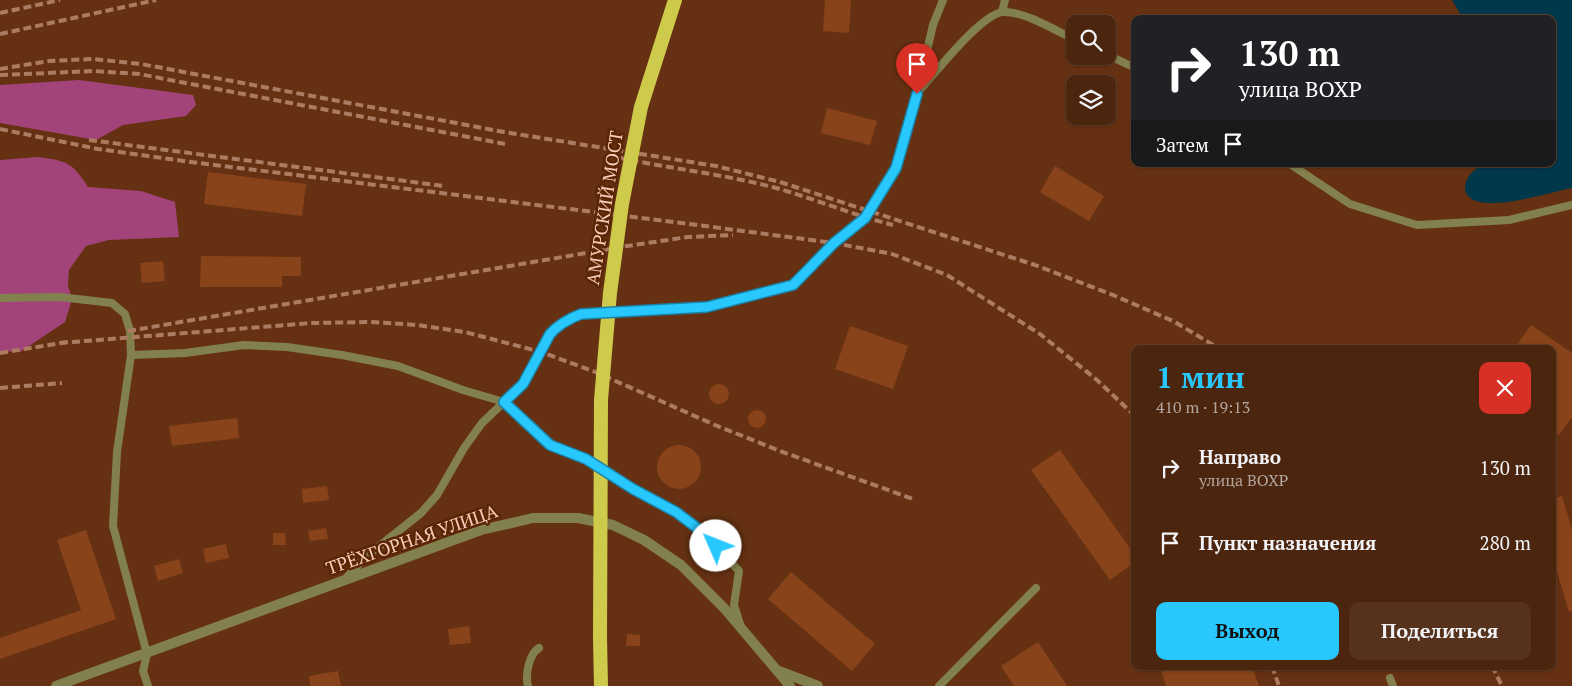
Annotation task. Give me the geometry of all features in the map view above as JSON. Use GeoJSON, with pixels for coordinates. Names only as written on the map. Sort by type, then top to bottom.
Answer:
{"type":"FeatureCollection","features":[{"type":"Feature","properties":{"kind":"highway","name":"АМУРСКИЙ МОСТ"},"geometry":{"type":"LineString","coordinates":[[600,686],[602,400],[610,293],[622,204],[640,107],[675,0]]}},
{"type":"Feature","properties":{"kind":"street","name":"ТРЁХГОРНАЯ УЛИЦА"},"geometry":{"type":"LineString","coordinates":[[56,686],[481,530],[533,518],[578,518],[613,525],[644,540],[681,565],[725,609],[790,686]]}},
{"type":"Feature","properties":{"kind":"street"},"geometry":{"type":"LineString","coordinates":[[778,671],[818,686]]}},
{"type":"Feature","properties":{"kind":"lane"},"geometry":{"type":"LineString","coordinates":[[344,580],[367,556],[421,513],[437,495],[464,448],[482,423],[523,384],[550,334],[556,327],[568,319],[581,314],[707,307],[793,285],[834,243],[865,218],[896,168],[917,94],[932,25],[942,0]]}},
{"type":"Feature","properties":{"kind":"lane"},"geometry":{"type":"LineString","coordinates":[[1002,12],[1005,0]]}},
{"type":"Feature","properties":{"kind":"lane"},"geometry":{"type":"LineString","coordinates":[[917,94],[975,29],[988,18],[1002,12],[1022,15],[1066,36]]}},
{"type":"Feature","properties":{"kind":"lane"},"geometry":{"type":"LineString","coordinates":[[1116,59],[1131,66]]}},
{"type":"Feature","properties":{"kind":"lane"},"geometry":{"type":"LineString","coordinates":[[1294,167],[1350,204],[1418,225],[1509,220],[1572,205]]}},
{"type":"Feature","properties":{"kind":"lane"},"geometry":{"type":"LineString","coordinates":[[0,298],[60,297],[112,302],[125,314],[130,331],[131,355],[117,452],[113,526],[147,654],[143,671],[148,686]]}},
{"type":"Feature","properties":{"kind":"lane"},"geometry":{"type":"LineString","coordinates":[[131,355],[185,353],[244,345],[287,347],[342,354],[398,366],[463,390],[504,402],[550,445],[586,459],[633,489],[676,512],[705,534],[739,571],[734,605],[741,628]]}},
{"type":"Feature","properties":{"kind":"lane"},"geometry":{"type":"LineString","coordinates":[[938,686],[1036,588]]}},
{"type":"Feature","properties":{"kind":"lane"},"geometry":{"type":"LineString","coordinates":[[528,686],[529,665],[534,651],[539,648]]}},
{"type":"Feature","properties":{"kind":"shaded area"},"geometry":{"type":"Polygon","coordinates":[[[79,80],[193,95],[196,105],[186,116],[123,125],[96,140],[0,123],[0,85],[79,80]]]}},
{"type":"Feature","properties":{"kind":"shaded area"},"geometry":{"type":"Polygon","coordinates":[[[38,157],[68,164],[78,172],[88,187],[141,191],[175,202],[179,237],[109,240],[86,246],[69,270],[68,286],[72,299],[65,322],[20,352],[0,351],[0,160],[38,157]]]}},
{"type":"Feature","properties":{"kind":"water"},"geometry":{"type":"Polygon","coordinates":[[[1452,0],[1572,0],[1572,188],[1501,203],[1480,202],[1467,195],[1465,189],[1469,176],[1480,167],[1556,167],[1556,15],[1461,15],[1452,0]]]}},
{"type":"Feature","properties":{"kind":"building"},"geometry":{"type":"Polygon","coordinates":[[[825,0],[851,0],[849,33],[823,31],[825,0]]]}},
{"type":"Feature","properties":{"kind":"building"},"geometry":{"type":"Polygon","coordinates":[[[827,108],[877,121],[870,145],[821,133],[827,108]]]}},
{"type":"Feature","properties":{"kind":"building"},"geometry":{"type":"Polygon","coordinates":[[[1055,166],[1104,196],[1089,221],[1040,192],[1055,166]]]}},
{"type":"Feature","properties":{"kind":"building"},"geometry":{"type":"Polygon","coordinates":[[[208,172],[306,184],[302,216],[204,204],[208,172]]]}},
{"type":"Feature","properties":{"kind":"building"},"geometry":{"type":"Polygon","coordinates":[[[201,256],[301,257],[301,276],[282,276],[282,287],[200,287],[201,256]]]}},
{"type":"Feature","properties":{"kind":"building"},"geometry":{"type":"Polygon","coordinates":[[[163,261],[165,281],[142,283],[140,263],[163,261]]]}},
{"type":"Feature","properties":{"kind":"building"},"geometry":{"type":"Polygon","coordinates":[[[1531,325],[1572,353],[1572,417],[1559,435],[1556,433],[1556,345],[1517,345],[1531,325]]]}},
{"type":"Feature","properties":{"kind":"building"},"geometry":{"type":"Polygon","coordinates":[[[850,326],[908,346],[893,389],[835,369],[850,326]]]}},
{"type":"Feature","properties":{"kind":"building"},"geometry":{"type":"Polygon","coordinates":[[[719,384],[726,387],[729,394],[726,401],[719,404],[712,401],[709,394],[712,387],[719,384]]]}},
{"type":"Feature","properties":{"kind":"building"},"geometry":{"type":"Polygon","coordinates":[[[753,410],[761,410],[766,415],[764,426],[753,428],[748,423],[748,415],[753,410]]]}},
{"type":"Feature","properties":{"kind":"building"},"geometry":{"type":"Polygon","coordinates":[[[237,418],[239,438],[172,446],[169,426],[237,418]]]}},
{"type":"Feature","properties":{"kind":"building"},"geometry":{"type":"Polygon","coordinates":[[[675,445],[683,445],[695,451],[701,467],[695,483],[683,489],[675,489],[663,483],[657,471],[657,463],[663,451],[675,445]]]}},
{"type":"Feature","properties":{"kind":"building"},"geometry":{"type":"Polygon","coordinates":[[[1060,450],[1131,549],[1131,565],[1110,580],[1031,470],[1060,450]]]}},
{"type":"Feature","properties":{"kind":"building"},"geometry":{"type":"Polygon","coordinates":[[[327,486],[329,500],[303,503],[302,489],[327,486]]]}},
{"type":"Feature","properties":{"kind":"building"},"geometry":{"type":"Polygon","coordinates":[[[1562,496],[1572,530],[1572,611],[1569,612],[1556,568],[1556,498],[1562,496]]]}},
{"type":"Feature","properties":{"kind":"building"},"geometry":{"type":"Polygon","coordinates":[[[326,528],[328,539],[310,541],[308,531],[326,528]]]}},
{"type":"Feature","properties":{"kind":"building"},"geometry":{"type":"Polygon","coordinates":[[[86,530],[116,619],[0,659],[0,638],[81,610],[57,540],[86,530]]]}},
{"type":"Feature","properties":{"kind":"building"},"geometry":{"type":"Polygon","coordinates":[[[273,533],[285,533],[286,545],[273,545],[273,533]]]}},
{"type":"Feature","properties":{"kind":"building"},"geometry":{"type":"Polygon","coordinates":[[[226,544],[229,558],[206,563],[203,549],[226,544]]]}},
{"type":"Feature","properties":{"kind":"building"},"geometry":{"type":"Polygon","coordinates":[[[179,559],[183,573],[158,581],[154,566],[179,559]]]}},
{"type":"Feature","properties":{"kind":"building"},"geometry":{"type":"Polygon","coordinates":[[[791,572],[875,644],[852,671],[768,599],[791,572]]]}},
{"type":"Feature","properties":{"kind":"building"},"geometry":{"type":"Polygon","coordinates":[[[469,626],[471,643],[450,645],[448,629],[469,626]]]}},
{"type":"Feature","properties":{"kind":"building"},"geometry":{"type":"Polygon","coordinates":[[[627,634],[640,635],[640,646],[626,646],[627,634]]]}},
{"type":"Feature","properties":{"kind":"building"},"geometry":{"type":"Polygon","coordinates":[[[1038,642],[1067,686],[1014,686],[1001,666],[1038,642]]]}},
{"type":"Feature","properties":{"kind":"building"},"geometry":{"type":"Polygon","coordinates":[[[1161,670],[1253,670],[1259,686],[1166,686],[1161,670]]]}},
{"type":"Feature","properties":{"kind":"building"},"geometry":{"type":"Polygon","coordinates":[[[338,671],[341,686],[310,686],[309,676],[338,671]]]}},
{"type":"Feature","properties":{"kind":"railway"},"geometry":{"type":"LineString","coordinates":[[0,13],[60,0]]}},
{"type":"Feature","properties":{"kind":"railway"},"geometry":{"type":"LineString","coordinates":[[0,34],[156,0]]}},
{"type":"Feature","properties":{"kind":"railway"},"geometry":{"type":"LineString","coordinates":[[0,69],[49,61],[92,59],[141,64],[504,132],[716,166],[780,182],[1035,265],[1113,295],[1173,321],[1213,345]]}},
{"type":"Feature","properties":{"kind":"railway"},"geometry":{"type":"LineString","coordinates":[[0,75],[94,71],[139,74],[505,144]]}},
{"type":"Feature","properties":{"kind":"railway"},"geometry":{"type":"LineString","coordinates":[[0,129],[98,149],[834,243],[892,254],[947,275],[1040,334],[1097,380],[1131,412]]}},
{"type":"Feature","properties":{"kind":"railway"},"geometry":{"type":"LineString","coordinates":[[89,140],[444,186]]}},
{"type":"Feature","properties":{"kind":"railway"},"geometry":{"type":"LineString","coordinates":[[607,155],[713,174],[776,188],[893,225]]}},
{"type":"Feature","properties":{"kind":"railway"},"geometry":{"type":"LineString","coordinates":[[128,331],[627,246],[688,237],[733,235]]}},
{"type":"Feature","properties":{"kind":"railway"},"geometry":{"type":"LineString","coordinates":[[60,343],[312,323],[370,322],[417,325],[465,332],[541,352],[593,371],[715,425],[780,451],[913,499]]}},
{"type":"Feature","properties":{"kind":"railway"},"geometry":{"type":"LineString","coordinates":[[0,353],[67,342]]}},
{"type":"Feature","properties":{"kind":"railway"},"geometry":{"type":"LineString","coordinates":[[0,388],[62,383]]}},
{"type":"Feature","properties":{"kind":"railway"},"geometry":{"type":"LineString","coordinates":[[1273,670],[1279,686]]}},
{"type":"Feature","properties":{"kind":"railway"},"geometry":{"type":"LineString","coordinates":[[1494,670],[1502,686]]}},
{"type":"Feature","properties":{"kind":"route"},"geometry":{"type":"LineString","coordinates":[[716,546],[705,534],[676,512],[633,489],[586,459],[550,445],[504,402],[523,384],[550,334],[556,327],[568,319],[581,314],[707,307],[793,285],[834,243],[865,218],[896,168],[917,94]]}}]}
